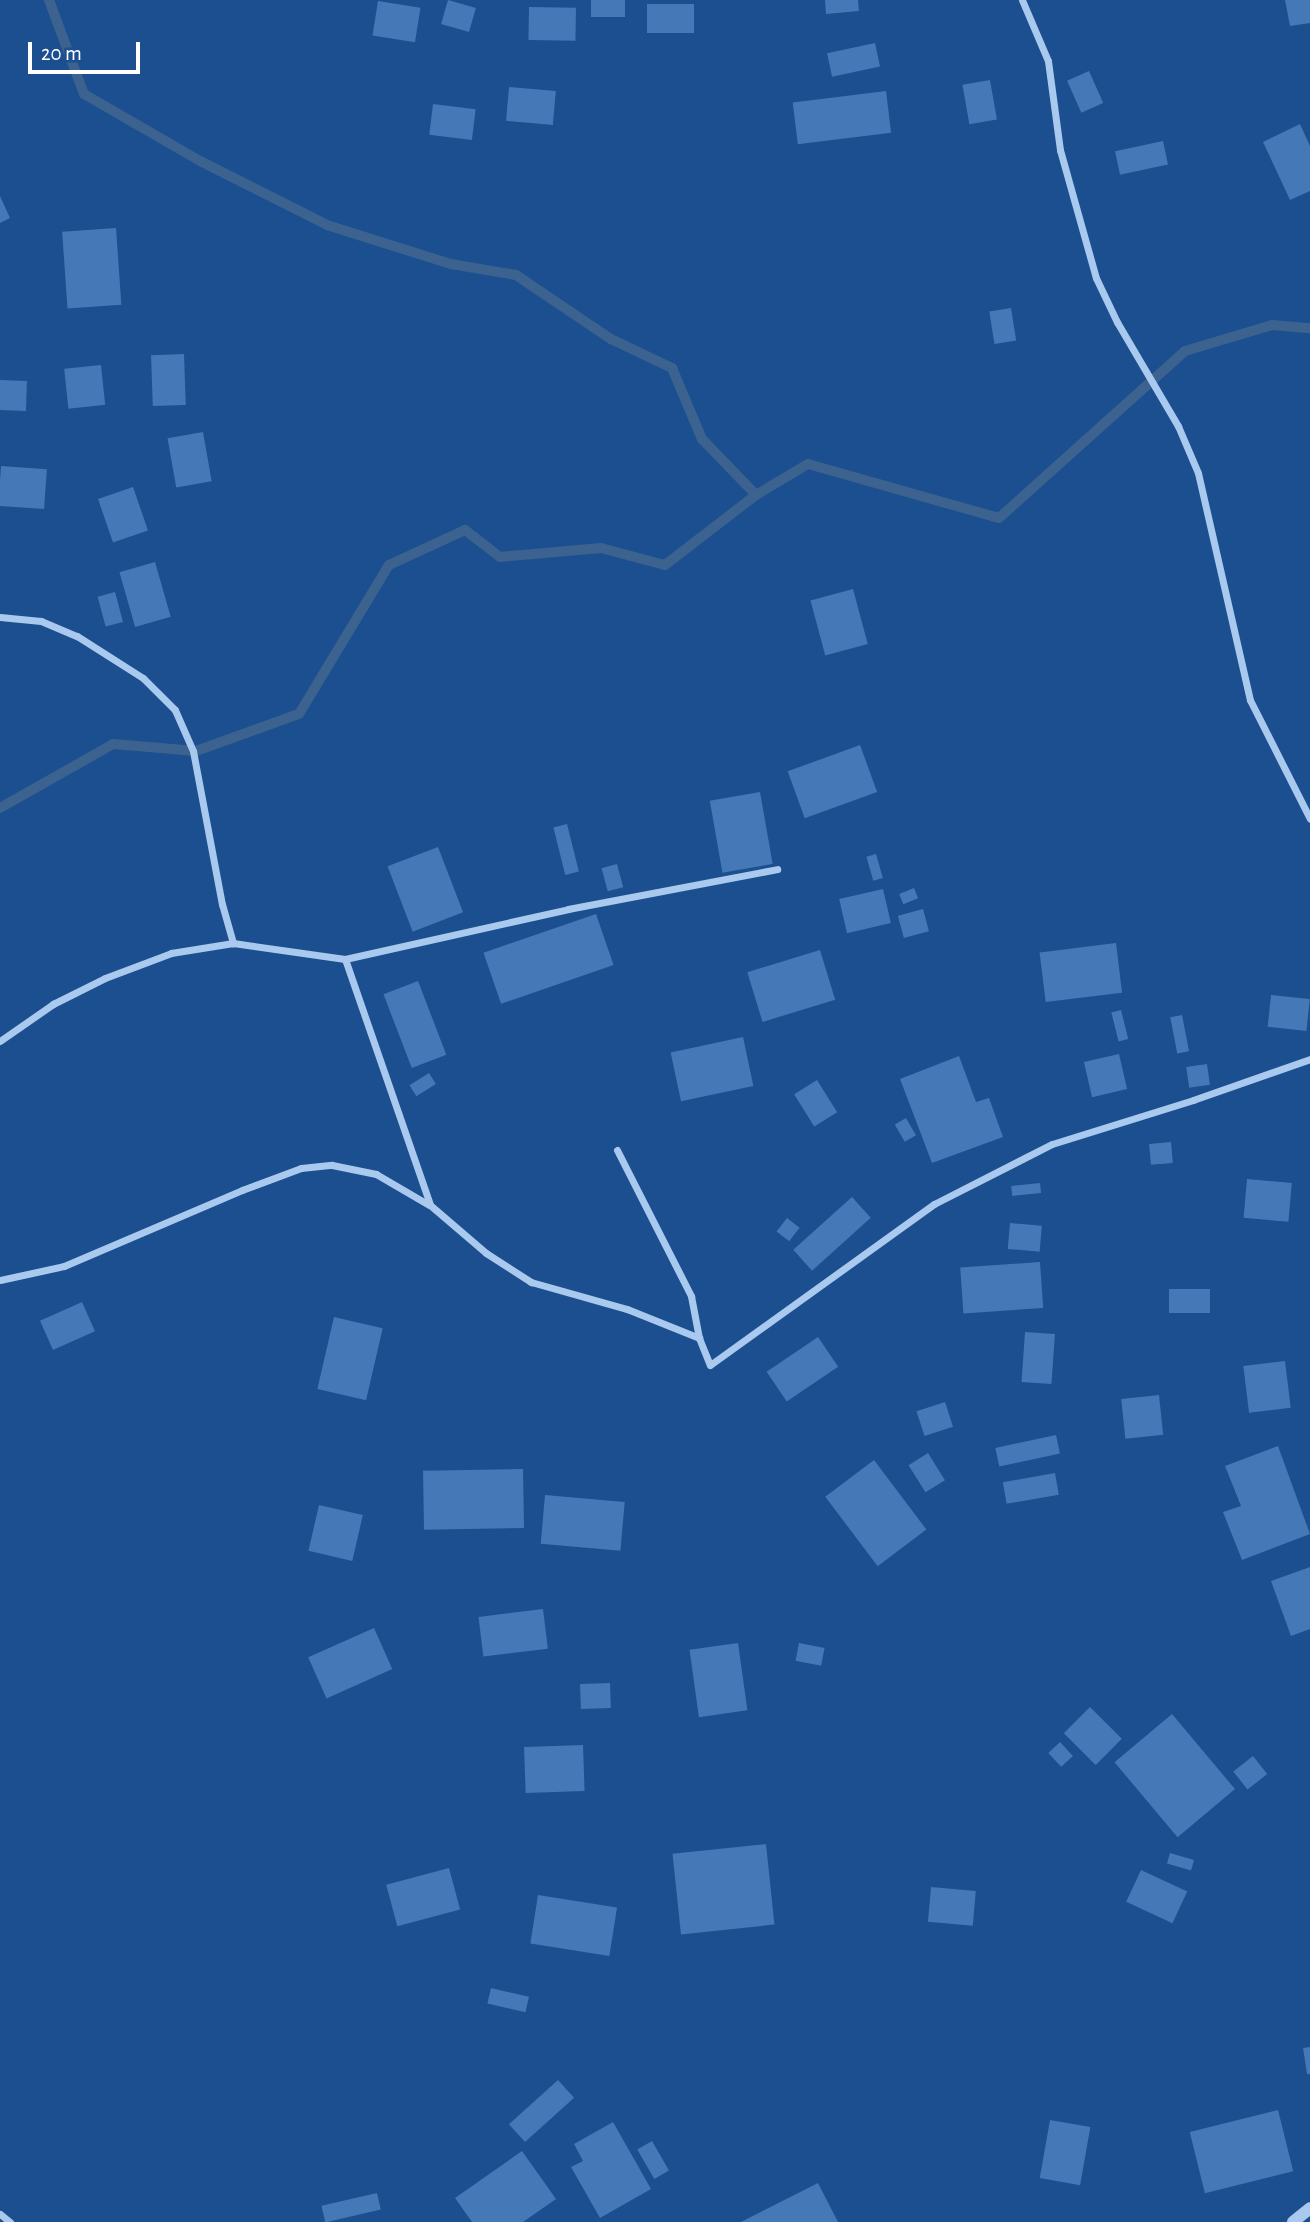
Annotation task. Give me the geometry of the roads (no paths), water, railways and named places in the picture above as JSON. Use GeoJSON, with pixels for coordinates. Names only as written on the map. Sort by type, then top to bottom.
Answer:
{"type":"FeatureCollection","features":[{"type":"Feature","properties":{"kind":"street"},"geometry":{"type":"LineString","coordinates":[[1022,0],[1048,61],[1060,150],[1096,278],[1117,322],[1178,426],[1198,473],[1250,700],[1310,819]]}},
{"type":"Feature","properties":{"kind":"street"},"geometry":{"type":"LineString","coordinates":[[0,617],[41,621],[77,636],[143,678],[175,710],[193,751],[222,904],[233,943]]}},
{"type":"Feature","properties":{"kind":"street"},"geometry":{"type":"LineString","coordinates":[[0,1041],[53,1004],[105,978],[171,953],[233,943],[345,959],[568,909],[777,869]]}},
{"type":"Feature","properties":{"kind":"street"},"geometry":{"type":"LineString","coordinates":[[345,959],[429,1205]]}},
{"type":"Feature","properties":{"kind":"street"},"geometry":{"type":"LineString","coordinates":[[617,1150],[691,1296],[699,1338],[710,1365],[934,1204],[1052,1144],[1193,1100],[1310,1059]]}},
{"type":"Feature","properties":{"kind":"street"},"geometry":{"type":"LineString","coordinates":[[0,1280],[64,1266],[300,1168],[332,1165],[376,1174],[429,1205],[486,1253],[531,1282],[627,1309],[699,1338]]}},
{"type":"Feature","properties":{"kind":"street"},"geometry":{"type":"LineString","coordinates":[[1293,2222],[1310,2208]]}},
{"type":"Feature","properties":{"kind":"street"},"geometry":{"type":"LineString","coordinates":[[0,2214],[10,2222]]}},
{"type":"Feature","properties":{"kind":"waterway"},"geometry":{"type":"LineString","coordinates":[[49,0],[84,94],[202,162],[327,225],[451,264],[516,275],[611,339],[672,368],[702,439],[756,495]]}},
{"type":"Feature","properties":{"kind":"waterway"},"geometry":{"type":"LineString","coordinates":[[0,808],[113,744],[196,751],[299,714],[389,565],[465,530],[500,557],[601,548],[665,565],[756,495],[808,464],[999,518],[1185,351],[1272,325],[1310,328]]}}]}
